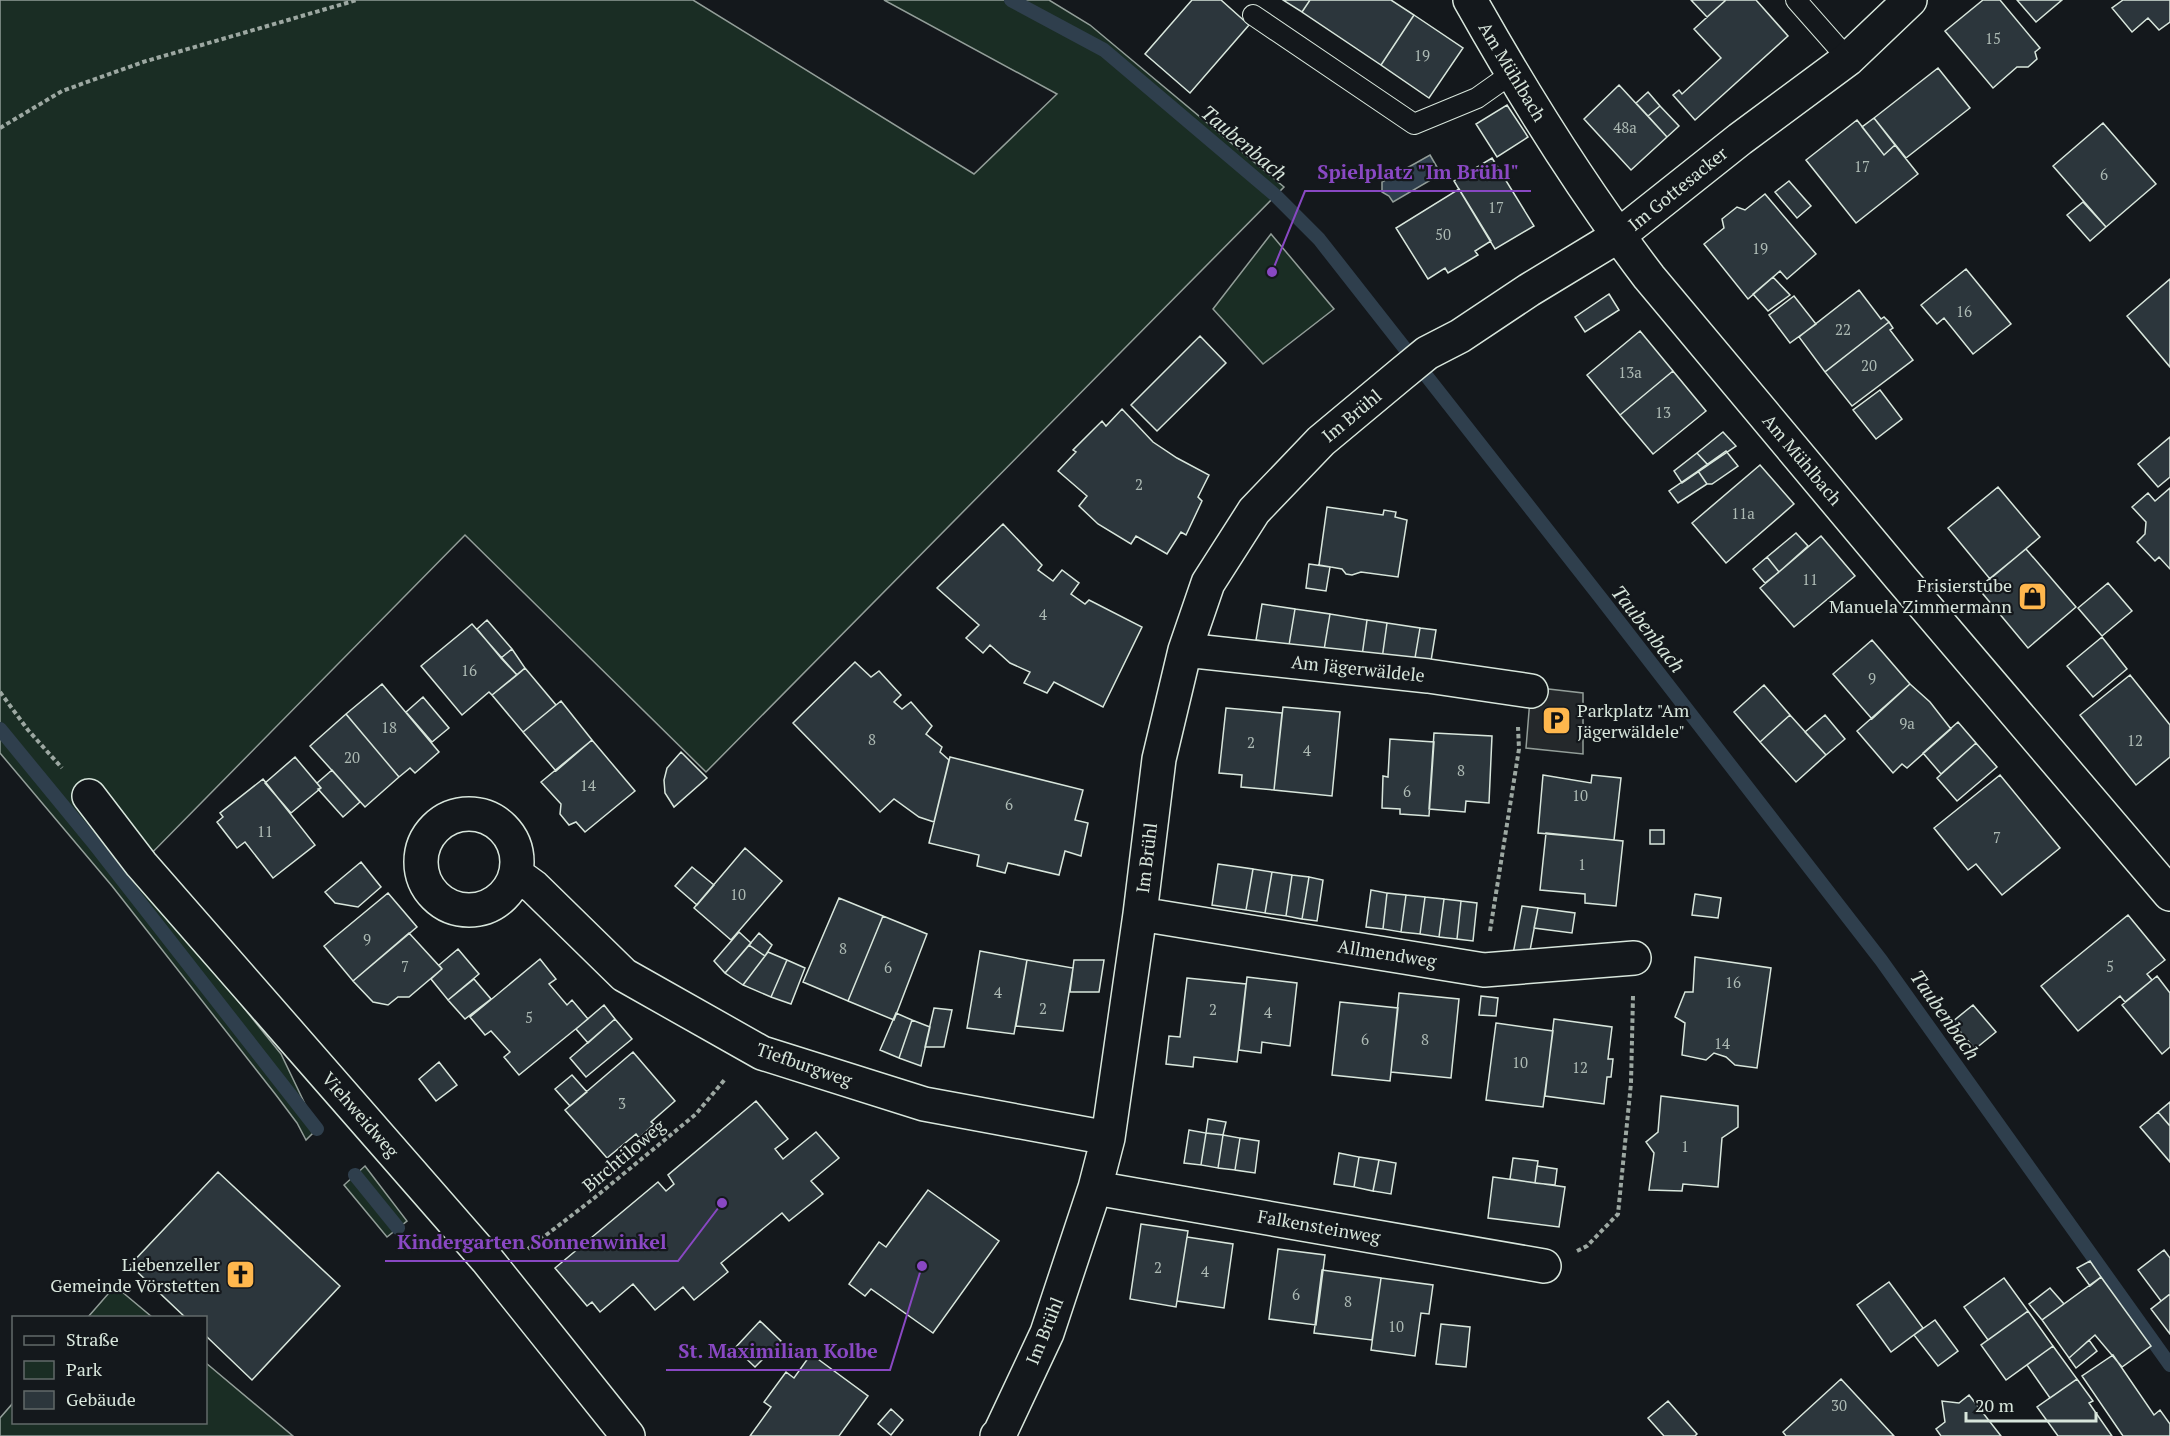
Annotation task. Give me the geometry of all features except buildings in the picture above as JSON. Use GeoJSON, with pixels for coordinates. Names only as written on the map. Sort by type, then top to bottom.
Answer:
{"type":"FeatureCollection","features":[{"type":"Feature","properties":{"kind":"street","name":"Am Mühlbach"},"geometry":{"type":"LineString","coordinates":[[1470,0],[1511,74],[1567,161],[1649,277],[1877,550],[2170,894]]}},
{"type":"Feature","properties":{"kind":"street","name":"Im Gottesacker"},"geometry":{"type":"LineString","coordinates":[[1427,353],[1460,336],[1529,290],[1618,236],[1740,139],[1848,59],[1910,0]]}},
{"type":"Feature","properties":{"kind":"street","name":"Im Brühl"},"geometry":{"type":"LineString","coordinates":[[997,1436],[1047,1333],[1095,1188],[1108,1137],[1140,914],[1159,759],[1185,650],[1208,583],[1254,511],[1321,441],[1427,353]]}},
{"type":"Feature","properties":{"kind":"street","name":"Am Jägerwäldele"},"geometry":{"type":"LineString","coordinates":[[1185,650],[1428,676],[1523,690]]}},
{"type":"Feature","properties":{"kind":"street","name":"Viehweidweg"},"geometry":{"type":"LineString","coordinates":[[89,796],[141,864],[488,1261],[628,1436]]}},
{"type":"Feature","properties":{"kind":"street","name":"Tiefburgweg"},"geometry":{"type":"LineString","coordinates":[[516,874],[542,895],[624,975],[762,1053],[924,1104],[1108,1137]]}},
{"type":"Feature","properties":{"kind":"street","name":"Allmendweg"},"geometry":{"type":"LineString","coordinates":[[1140,914],[1484,970],[1634,958]]}},
{"type":"Feature","properties":{"kind":"street","name":"Falkensteinweg"},"geometry":{"type":"LineString","coordinates":[[1095,1188],[1544,1266]]}},
{"type":"Feature","properties":{"kind":"lane"},"geometry":{"type":"LineString","coordinates":[[1796,0],[1848,59]]}},
{"type":"Feature","properties":{"kind":"lane"},"geometry":{"type":"LineString","coordinates":[[1253,15],[1413,124],[1478,98],[1511,74]]}},
{"type":"Feature","properties":{"kind":"path"},"geometry":{"type":"LineString","coordinates":[[0,128],[62,91],[143,62],[357,0]]}},
{"type":"Feature","properties":{"kind":"path"},"geometry":{"type":"LineString","coordinates":[[1484,970],[1519,749],[1523,690]]}},
{"type":"Feature","properties":{"kind":"path"},"geometry":{"type":"LineString","coordinates":[[0,692],[28,730],[89,796]]}},
{"type":"Feature","properties":{"kind":"path"},"geometry":{"type":"LineString","coordinates":[[1544,1266],[1587,1246],[1618,1214],[1631,1083],[1634,958]]}},
{"type":"Feature","properties":{"kind":"path","name":"Birchtiloweg"},"geometry":{"type":"LineString","coordinates":[[496,1273],[619,1178],[696,1114],[728,1076],[762,1053]]}},
{"type":"Feature","properties":{"kind":"green space"},"geometry":{"type":"Polygon","coordinates":[[[0,0],[693,0],[974,174],[1057,94],[884,0],[1049,0],[1090,25],[1284,187],[706,772],[465,535],[141,864],[132,869],[281,1054],[317,1129],[306,1140],[297,1123],[276,1095],[112,886],[0,753],[0,0]]]}},
{"type":"Feature","properties":{"kind":"green space"},"geometry":{"type":"Polygon","coordinates":[[[1271,234],[1334,309],[1263,364],[1213,309],[1271,234]]]}},
{"type":"Feature","properties":{"kind":"green space"},"geometry":{"type":"Polygon","coordinates":[[[365,1166],[407,1221],[387,1237],[344,1185],[365,1166]]]}},
{"type":"Feature","properties":{"kind":"green space"},"geometry":{"type":"Polygon","coordinates":[[[115,1286],[151,1316],[89,1316],[115,1286]]]}},
{"type":"Feature","properties":{"kind":"green space"},"geometry":{"type":"Polygon","coordinates":[[[207,1364],[293,1436],[0,1436],[0,1418],[12,1404],[12,1424],[207,1424],[207,1364]]]}},
{"type":"Feature","properties":{"kind":"shaded area","name":"Parkplatz \"Am Jägerwäldele\""},"geometry":{"type":"Polygon","coordinates":[[[1531,687],[1583,693],[1583,754],[1526,748],[1531,687]]]}},
{"type":"Feature","properties":{"kind":"water"},"geometry":{"type":"Polygon","coordinates":[[[1430,155],[1441,174],[1393,202],[1382,192],[1382,182],[1430,155]]]}},
{"type":"Feature","properties":{"kind":"waterway","name":"Taubenbach"},"geometry":{"type":"LineString","coordinates":[[1011,0],[1104,50],[1275,195],[1319,239],[1881,960],[2170,1365]]}},
{"type":"Feature","properties":{"kind":"waterway"},"geometry":{"type":"LineString","coordinates":[[0,729],[92,841],[317,1129]]}},
{"type":"Feature","properties":{"kind":"waterway"},"geometry":{"type":"LineString","coordinates":[[355,1175],[398,1228]]}},
{"type":"Feature","properties":{"kind":"place","name":"Spielplatz \"Im Brühl\""},"geometry":{"type":"Point","coordinates":[1272,272]}},
{"type":"Feature","properties":{"kind":"place","name":"Frisierstube Manuela Zimmermann"},"geometry":{"type":"Point","coordinates":[2033,596]}},
{"type":"Feature","properties":{"kind":"place","name":"Parkplatz \"Am Jägerwäldele\""},"geometry":{"type":"Point","coordinates":[1556,721]}},
{"type":"Feature","properties":{"kind":"place","name":"Kindergarten Sonnenwinkel"},"geometry":{"type":"Point","coordinates":[722,1203]}},
{"type":"Feature","properties":{"kind":"place","name":"St. Maximilian Kolbe"},"geometry":{"type":"Point","coordinates":[922,1266]}},
{"type":"Feature","properties":{"kind":"place","name":"Liebenzeller Gemeinde Vörstetten"},"geometry":{"type":"Point","coordinates":[241,1275]}}]}
